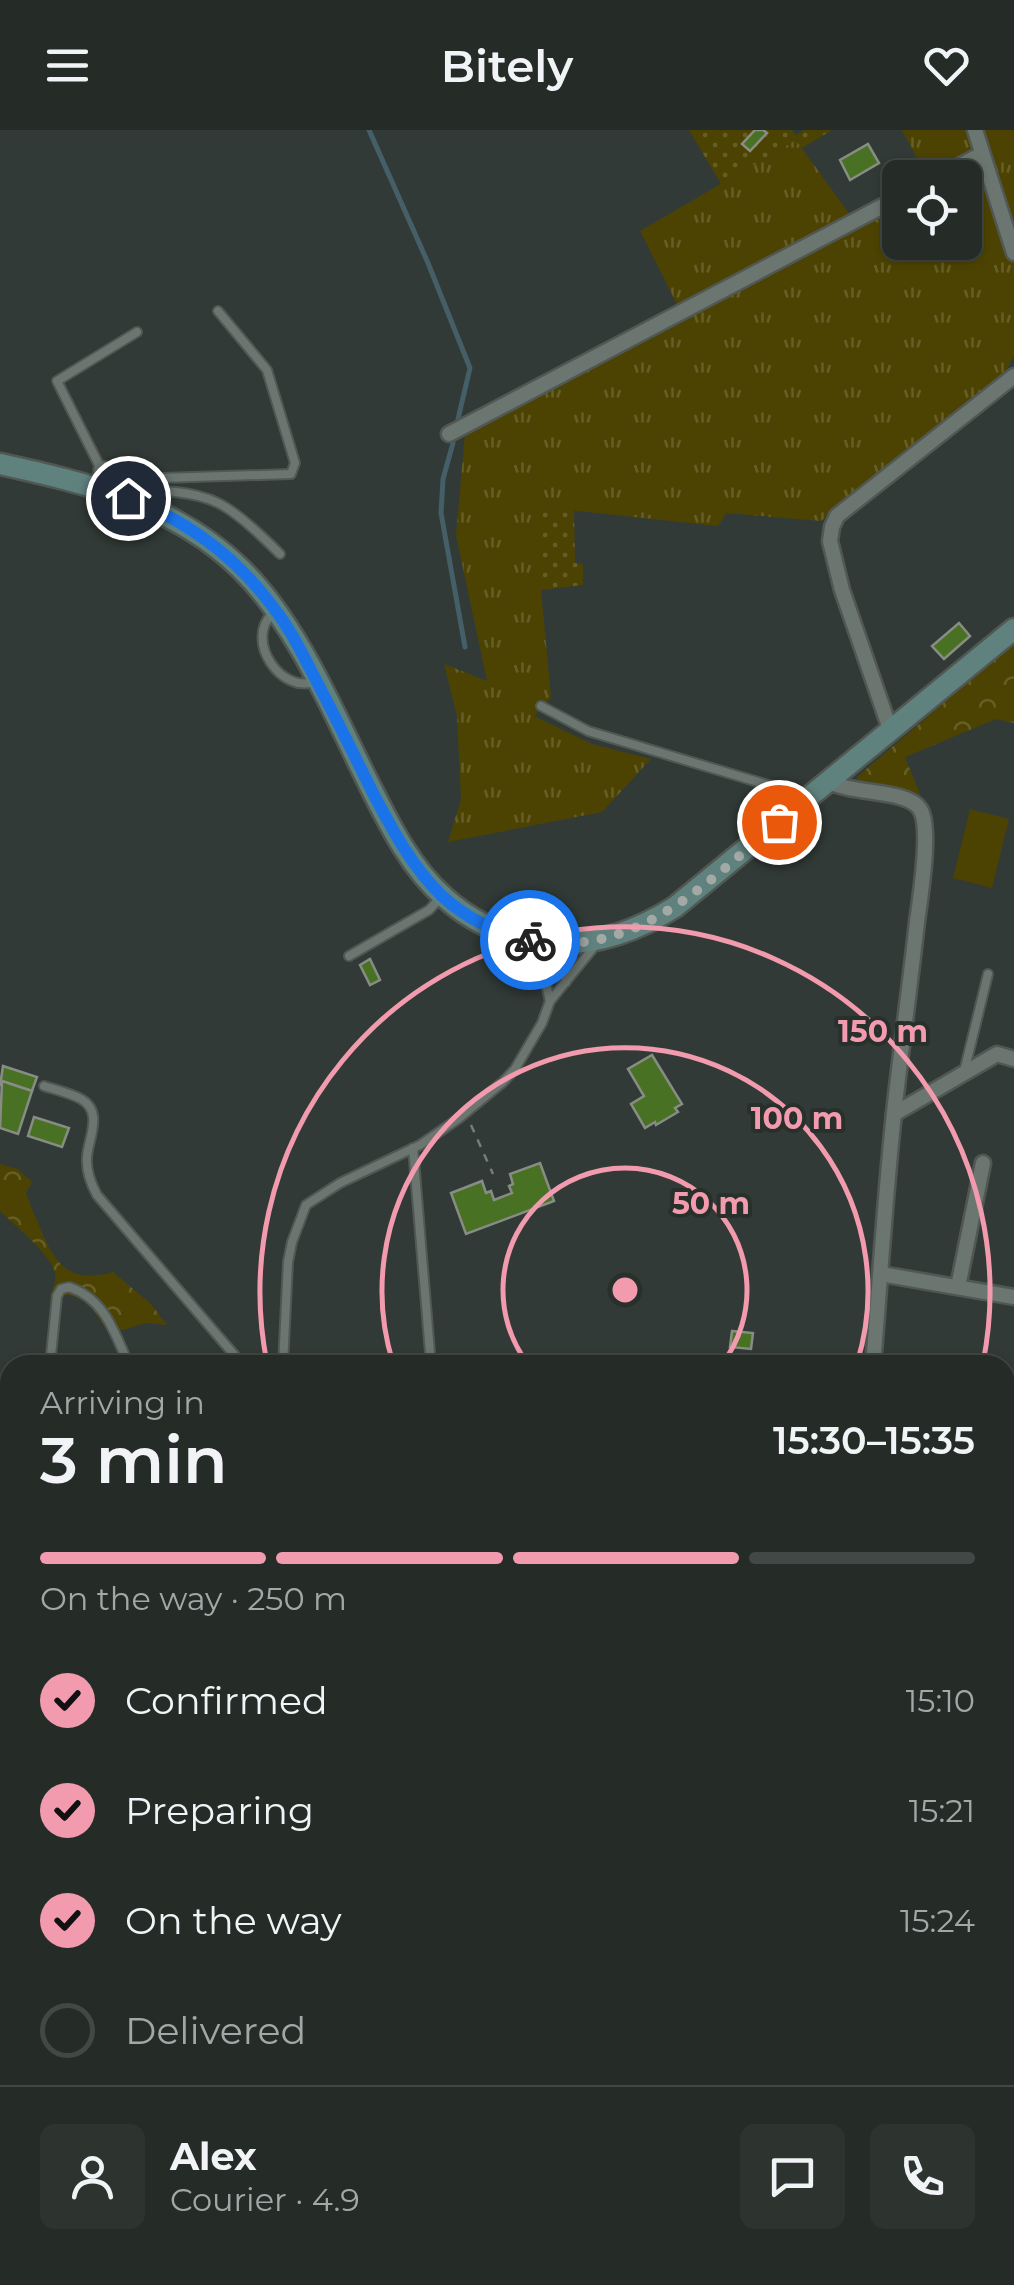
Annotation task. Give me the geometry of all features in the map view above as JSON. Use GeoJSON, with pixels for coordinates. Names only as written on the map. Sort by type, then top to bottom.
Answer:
{"type":"FeatureCollection","features":[{"type":"Feature","properties":{"kind":"main road"},"geometry":{"type":"LineString","coordinates":[[0,464],[128,498],[179,522],[220,550],[276,610],[390,826],[424,876],[442,896],[489,927],[521,939],[557,944],[603,940],[643,925],[676,906],[1014,629]]}},
{"type":"Feature","properties":{"kind":"street"},"geometry":{"type":"LineString","coordinates":[[975,130],[1014,253]]}},
{"type":"Feature","properties":{"kind":"street"},"geometry":{"type":"LineString","coordinates":[[971,160],[982,154]]}},
{"type":"Feature","properties":{"kind":"street"},"geometry":{"type":"LineString","coordinates":[[449,434],[882,206]]}},
{"type":"Feature","properties":{"kind":"street"},"geometry":{"type":"LineString","coordinates":[[890,729],[842,590],[830,541],[832,526],[836,516],[1014,376]]}},
{"type":"Feature","properties":{"kind":"street"},"geometry":{"type":"LineString","coordinates":[[828,781],[840,788],[909,799],[917,804],[926,820],[894,1114],[874,1355]]}},
{"type":"Feature","properties":{"kind":"street"},"geometry":{"type":"LineString","coordinates":[[894,1114],[996,1054],[1014,1059]]}},
{"type":"Feature","properties":{"kind":"street"},"geometry":{"type":"LineString","coordinates":[[958,1287],[983,1163]]}},
{"type":"Feature","properties":{"kind":"street"},"geometry":{"type":"LineString","coordinates":[[881,1274],[1014,1297]]}},
{"type":"Feature","properties":{"kind":"lane"},"geometry":{"type":"LineString","coordinates":[[100,465],[161,478],[291,474],[295,463],[267,370],[218,311]]}},
{"type":"Feature","properties":{"kind":"lane"},"geometry":{"type":"LineString","coordinates":[[96,487],[100,465],[56,381],[137,332]]}},
{"type":"Feature","properties":{"kind":"lane"},"geometry":{"type":"LineString","coordinates":[[128,498],[144,490],[219,503],[280,554]]}},
{"type":"Feature","properties":{"kind":"lane"},"geometry":{"type":"LineString","coordinates":[[276,610],[263,622],[261,635],[274,669],[298,682],[316,681]]}},
{"type":"Feature","properties":{"kind":"lane"},"geometry":{"type":"LineString","coordinates":[[541,706],[588,731],[808,797]]}},
{"type":"Feature","properties":{"kind":"lane"},"geometry":{"type":"LineString","coordinates":[[349,956],[429,910],[442,896]]}},
{"type":"Feature","properties":{"kind":"lane"},"geometry":{"type":"LineString","coordinates":[[521,939],[544,976],[550,1001]]}},
{"type":"Feature","properties":{"kind":"lane"},"geometry":{"type":"LineString","coordinates":[[283,1355],[288,1262],[306,1205],[413,1148],[464,1115],[503,1082],[542,1023],[550,1001],[603,940]]}},
{"type":"Feature","properties":{"kind":"lane"},"geometry":{"type":"LineString","coordinates":[[544,976],[547,958],[557,944],[566,960],[566,982]]}},
{"type":"Feature","properties":{"kind":"lane"},"geometry":{"type":"LineString","coordinates":[[964,1073],[988,974]]}},
{"type":"Feature","properties":{"kind":"lane"},"geometry":{"type":"LineString","coordinates":[[44,1086],[83,1100],[91,1108],[94,1124],[86,1158],[96,1195],[235,1355]]}},
{"type":"Feature","properties":{"kind":"lane"},"geometry":{"type":"LineString","coordinates":[[413,1148],[430,1355]]}},
{"type":"Feature","properties":{"kind":"lane"},"geometry":{"type":"LineString","coordinates":[[51,1355],[56,1296],[60,1289],[69,1287],[94,1300],[107,1316],[125,1355]]}},
{"type":"Feature","properties":{"kind":"path"},"geometry":{"type":"LineString","coordinates":[[464,1115],[493,1174]]}},
{"type":"Feature","properties":{"kind":"green space"},"geometry":{"type":"Polygon","coordinates":[[[689,130],[792,130],[796,135],[804,130],[832,130],[802,148],[796,140],[721,184],[689,130]]]}},
{"type":"Feature","properties":{"kind":"green space"},"geometry":{"type":"Polygon","coordinates":[[[902,130],[967,130],[974,152],[980,130],[1014,130],[1014,356],[1005,372],[821,521],[726,513],[718,526],[541,507],[541,590],[551,697],[534,716],[592,744],[651,759],[602,812],[448,842],[461,799],[457,716],[444,664],[487,681],[456,535],[465,434],[685,320],[640,231],[796,140],[850,215],[882,198],[882,260],[982,260],[982,160],[918,160],[902,130]]]}},
{"type":"Feature","properties":{"kind":"green space"},"geometry":{"type":"Polygon","coordinates":[[[540,506],[574,510],[575,563],[583,564],[583,585],[541,590],[540,506]]]}},
{"type":"Feature","properties":{"kind":"green space"},"geometry":{"type":"Polygon","coordinates":[[[1014,643],[1014,723],[996,719],[905,757],[920,794],[860,786],[857,777],[1014,643]]]}},
{"type":"Feature","properties":{"kind":"green space"},"geometry":{"type":"Polygon","coordinates":[[[970,809],[1009,819],[992,888],[953,878],[970,809]]]}},
{"type":"Feature","properties":{"kind":"green space"},"geometry":{"type":"Polygon","coordinates":[[[0,1164],[18,1169],[32,1182],[26,1193],[60,1263],[87,1276],[113,1272],[151,1304],[167,1325],[145,1323],[110,1334],[79,1298],[50,1297],[55,1279],[52,1265],[0,1211],[0,1164]]]}},
{"type":"Feature","properties":{"kind":"building"},"geometry":{"type":"Polygon","coordinates":[[[755,130],[767,133],[750,151],[742,144],[755,130]]]}},
{"type":"Feature","properties":{"kind":"building"},"geometry":{"type":"Polygon","coordinates":[[[868,144],[879,163],[850,180],[840,160],[868,144]]]}},
{"type":"Feature","properties":{"kind":"building"},"geometry":{"type":"Polygon","coordinates":[[[959,623],[970,636],[944,659],[932,646],[959,623]]]}},
{"type":"Feature","properties":{"kind":"building"},"geometry":{"type":"Polygon","coordinates":[[[370,959],[380,980],[370,985],[360,965],[370,959]]]}},
{"type":"Feature","properties":{"kind":"building"},"geometry":{"type":"Polygon","coordinates":[[[652,1055],[682,1104],[675,1108],[678,1112],[645,1128],[631,1104],[644,1096],[628,1069],[652,1055]]]}},
{"type":"Feature","properties":{"kind":"building"},"geometry":{"type":"Polygon","coordinates":[[[3,1066],[37,1077],[32,1091],[2,1081],[0,1086],[3,1066]]]}},
{"type":"Feature","properties":{"kind":"building"},"geometry":{"type":"Polygon","coordinates":[[[2,1081],[32,1091],[18,1134],[0,1128],[2,1081]]]}},
{"type":"Feature","properties":{"kind":"building"},"geometry":{"type":"Polygon","coordinates":[[[34,1117],[69,1128],[62,1147],[28,1136],[34,1117]]]}},
{"type":"Feature","properties":{"kind":"building"},"geometry":{"type":"Polygon","coordinates":[[[540,1163],[554,1201],[466,1234],[451,1193],[482,1181],[486,1193],[491,1191],[494,1200],[512,1193],[510,1174],[540,1163]]]}},
{"type":"Feature","properties":{"kind":"building"},"geometry":{"type":"Polygon","coordinates":[[[732,1331],[753,1333],[751,1349],[730,1347],[732,1331]]]}},
{"type":"Feature","properties":{"kind":"waterway"},"geometry":{"type":"LineString","coordinates":[[369,130],[470,368],[458,419]]}},
{"type":"Feature","properties":{"kind":"waterway"},"geometry":{"type":"LineString","coordinates":[[453,443],[443,479],[441,513],[465,647]]}},
{"type":"Feature","properties":{"kind":"way so far"},"geometry":{"type":"LineString","coordinates":[[530,940],[557,944],[588,942],[643,925],[692,894],[779,822]]}},
{"type":"Feature","properties":{"kind":"route"},"geometry":{"type":"LineString","coordinates":[[128,498],[156,509],[200,535],[260,589],[292,635],[390,826],[424,876],[442,896],[471,917],[506,934],[530,940]]}}]}
